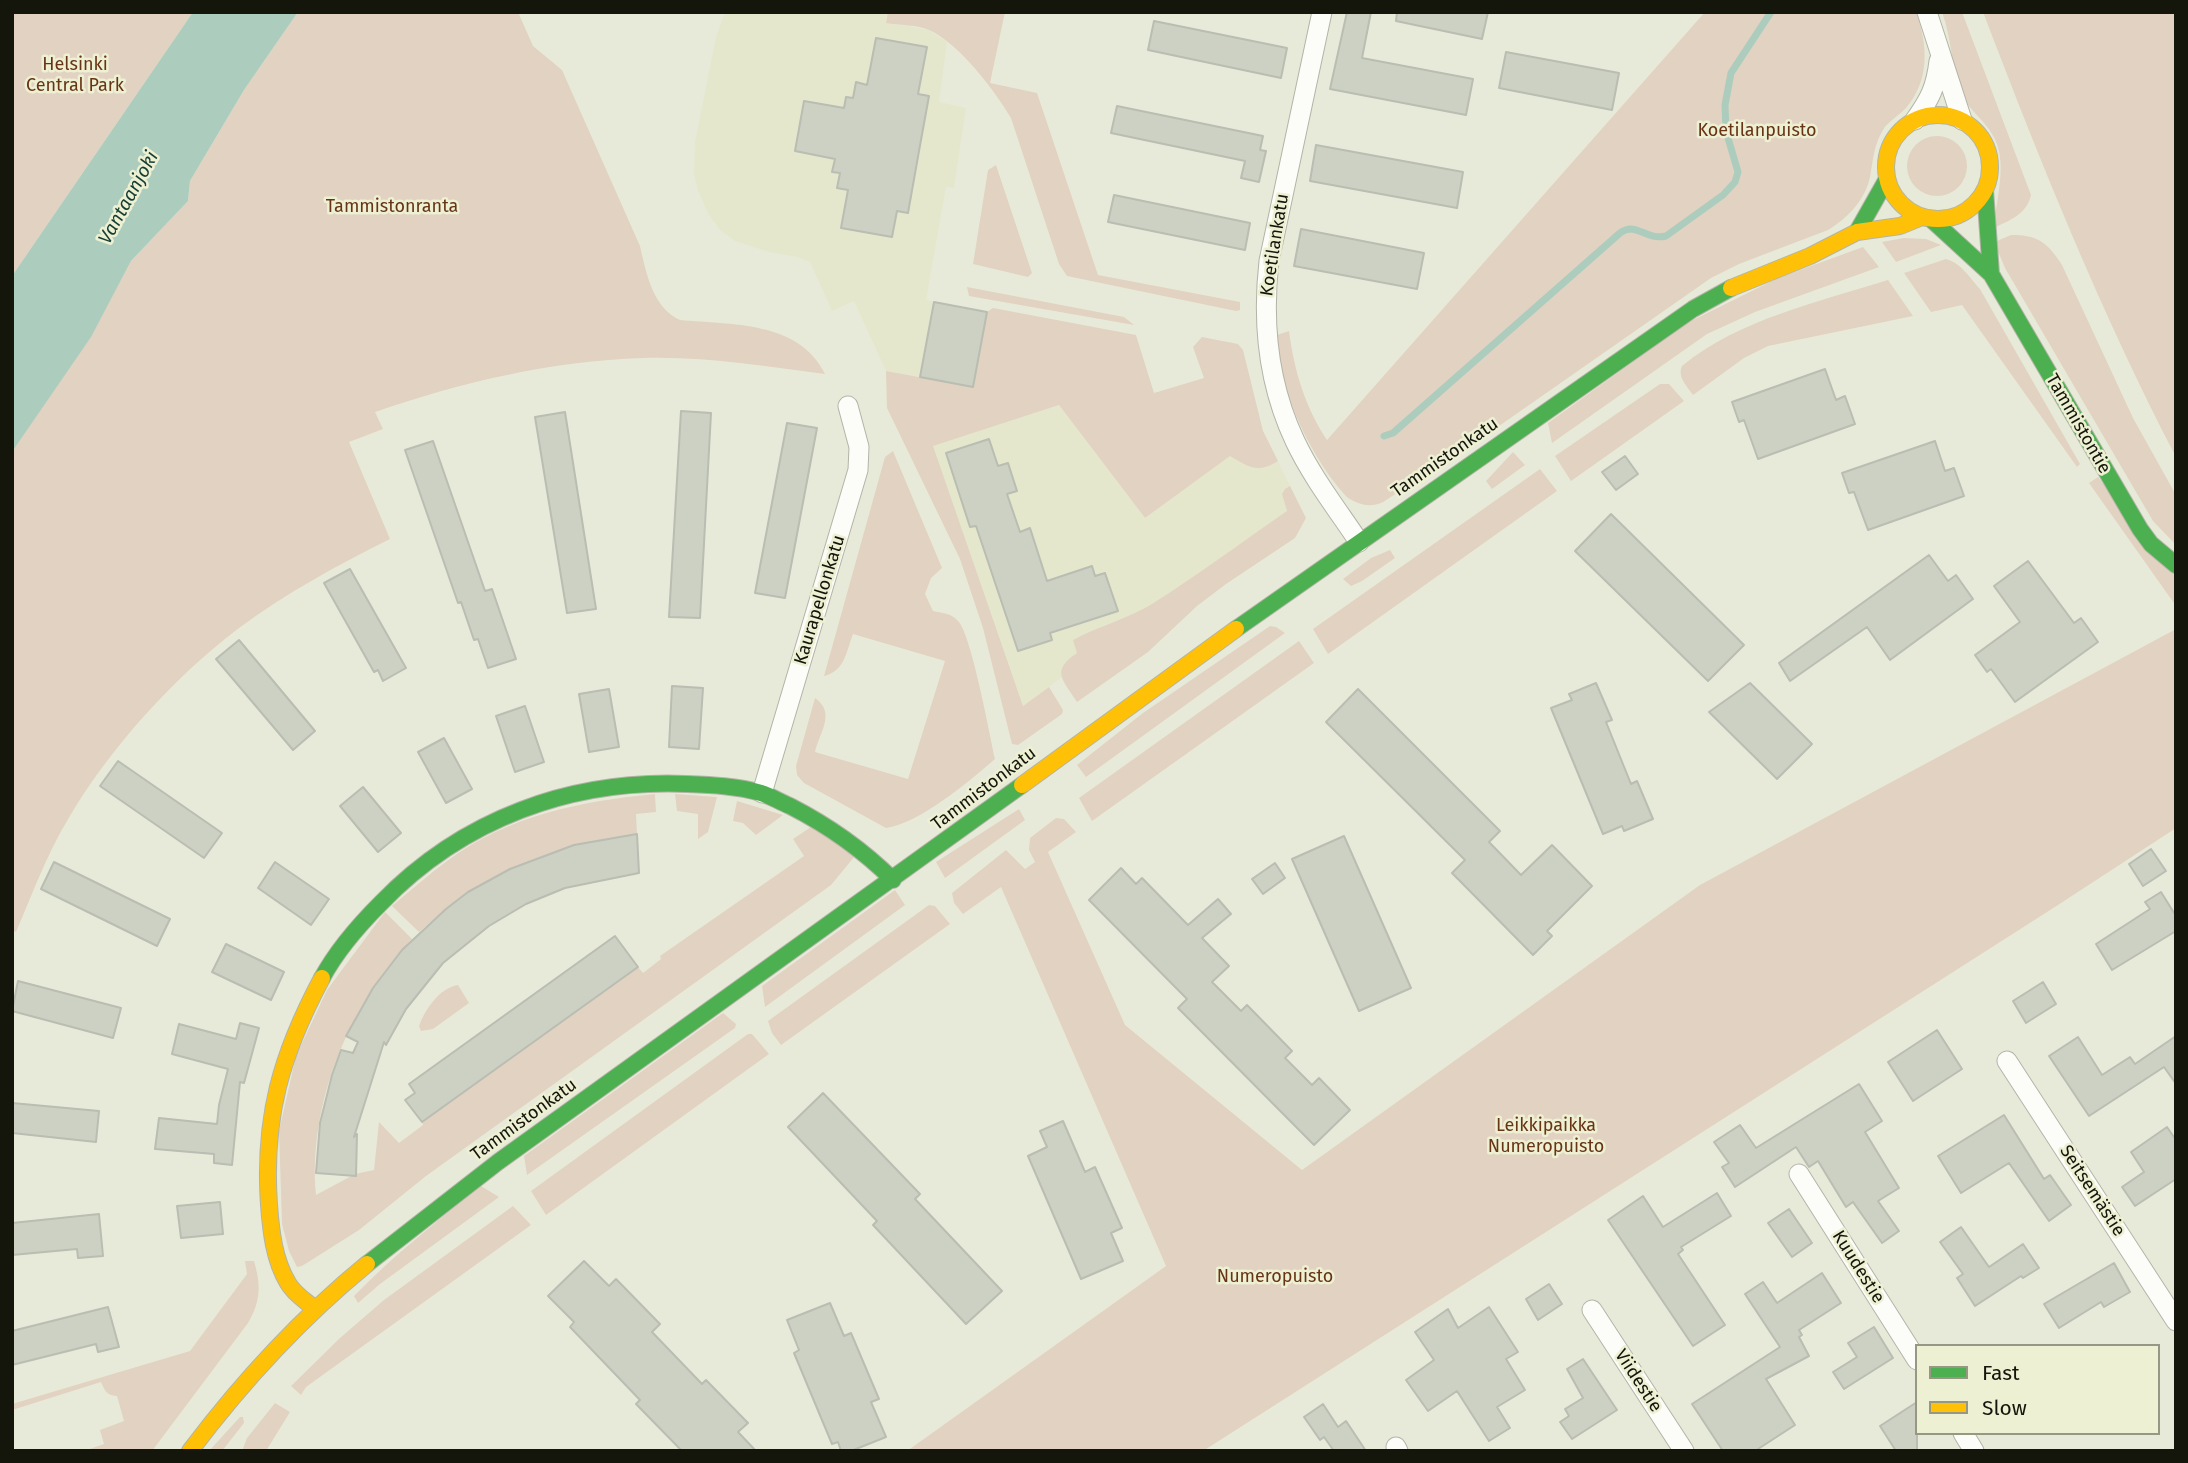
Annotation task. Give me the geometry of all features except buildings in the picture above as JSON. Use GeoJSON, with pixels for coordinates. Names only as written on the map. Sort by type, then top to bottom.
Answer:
{"type":"FeatureCollection","features":[{"type":"Feature","properties":{"kind":"street","name":"Koetilankatu"},"geometry":{"type":"LineString","coordinates":[[1322,12],[1269,261],[1265,291],[1266,336],[1280,404],[1295,441],[1311,471],[1359,542]]}},
{"type":"Feature","properties":{"kind":"street"},"geometry":{"type":"LineString","coordinates":[[1927,12],[1962,120]]}},
{"type":"Feature","properties":{"kind":"street"},"geometry":{"type":"LineString","coordinates":[[1914,120],[1936,84],[1940,57]]}},
{"type":"Feature","properties":{"kind":"street"},"geometry":{"type":"LineString","coordinates":[[1943,114],[1962,120],[1978,133],[1987,150],[1990,170],[1985,190],[1972,207],[1953,218],[1927,218],[1903,206],[1890,189],[1887,179],[1885,167],[1890,144],[1905,126],[1924,116],[1943,114]]}},
{"type":"Feature","properties":{"kind":"street"},"geometry":{"type":"LineString","coordinates":[[1857,232],[1887,179]]}},
{"type":"Feature","properties":{"kind":"street","name":"Tammistontie"},"geometry":{"type":"LineString","coordinates":[[1985,190],[1990,274]]}},
{"type":"Feature","properties":{"kind":"street","name":"Tammistonkatu"},"geometry":{"type":"LineString","coordinates":[[190,1451],[213,1418],[278,1345],[314,1309],[401,1234],[1359,542],[1693,309],[1741,282],[1810,256],[1857,232],[1900,226],[1927,218]]}},
{"type":"Feature","properties":{"kind":"street","name":"Tammistontie"},"geometry":{"type":"LineString","coordinates":[[1927,218],[1990,274],[2140,529],[2151,544],[2176,565]]}},
{"type":"Feature","properties":{"kind":"street","name":"Kaurapellonkatu"},"geometry":{"type":"LineString","coordinates":[[762,793],[859,470],[859,447],[848,405]]}},
{"type":"Feature","properties":{"kind":"street"},"geometry":{"type":"LineString","coordinates":[[314,1309],[289,1285],[275,1248],[267,1168],[273,1101],[297,1023],[332,960],[381,902],[439,853],[495,819],[571,792],[655,783],[716,785],[762,793],[830,826],[870,855],[893,880]]}},
{"type":"Feature","properties":{"kind":"street","name":"Seitsemästie"},"geometry":{"type":"LineString","coordinates":[[2007,1061],[2176,1321]]}},
{"type":"Feature","properties":{"kind":"street","name":"Kuudestie"},"geometry":{"type":"LineString","coordinates":[[1799,1174],[1915,1357]]}},
{"type":"Feature","properties":{"kind":"street","name":"Viidestie"},"geometry":{"type":"LineString","coordinates":[[1592,1310],[1684,1451]]}},
{"type":"Feature","properties":{"kind":"street"},"geometry":{"type":"LineString","coordinates":[[1964,1435],[1974,1451]]}},
{"type":"Feature","properties":{"kind":"shaded area"},"geometry":{"type":"Polygon","coordinates":[[[725,12],[888,12],[886,22],[929,30],[947,42],[939,102],[966,108],[954,188],[946,187],[926,300],[987,312],[973,387],[886,371],[854,301],[832,311],[810,262],[735,241],[720,230],[709,215],[694,175],[695,142],[716,37],[725,12]]]}},
{"type":"Feature","properties":{"kind":"shaded area"},"geometry":{"type":"Polygon","coordinates":[[[1059,405],[1145,518],[1263,431],[1294,494],[1295,506],[1023,706],[932,446],[1059,405]]]}},
{"type":"Feature","properties":{"kind":"green space","name":"Helsinki Central Park"},"geometry":{"type":"Polygon","coordinates":[[[12,12],[193,12],[12,276],[12,12]]]}},
{"type":"Feature","properties":{"kind":"green space","name":"Tammistonranta"},"geometry":{"type":"Polygon","coordinates":[[[298,12],[518,12],[533,46],[562,70],[640,246],[652,289],[663,307],[680,320],[741,325],[781,335],[798,343],[813,356],[825,374],[688,359],[609,360],[507,375],[441,391],[375,412],[383,429],[349,442],[390,539],[313,580],[257,615],[190,669],[144,716],[102,768],[67,821],[52,848],[16,932],[12,930],[12,452],[90,337],[131,261],[188,201],[190,181],[244,90],[298,12]]]}},
{"type":"Feature","properties":{"kind":"green space"},"geometry":{"type":"Polygon","coordinates":[[[888,12],[1005,12],[990,83],[1037,93],[1098,275],[1240,302],[1240,310],[1067,276],[1059,264],[1011,118],[1004,107],[986,82],[952,45],[924,28],[886,23],[888,12]]]}},
{"type":"Feature","properties":{"kind":"green space","name":"Koetilanpuisto"},"geometry":{"type":"Polygon","coordinates":[[[1705,12],[1916,12],[1923,37],[1923,74],[1914,97],[1880,135],[1868,185],[1860,201],[1849,214],[1828,230],[1739,264],[1711,278],[1479,440],[1383,502],[1365,505],[1348,498],[1322,465],[1299,422],[1283,377],[1277,335],[1289,331],[1302,388],[1312,415],[1327,440],[1705,12]]]}},
{"type":"Feature","properties":{"kind":"green space"},"geometry":{"type":"Polygon","coordinates":[[[1942,12],[1962,12],[2031,195],[2022,212],[1994,228],[2000,156],[1992,134],[1963,96],[1942,12]]]}},
{"type":"Feature","properties":{"kind":"green space"},"geometry":{"type":"Polygon","coordinates":[[[1983,12],[2176,12],[2176,457],[2122,348],[2073,238],[1983,12]]]}},
{"type":"Feature","properties":{"kind":"green space"},"geometry":{"type":"Polygon","coordinates":[[[1937,136],[1954,141],[1962,149],[1967,166],[1962,183],[1954,191],[1937,196],[1920,191],[1912,183],[1907,166],[1912,149],[1920,141],[1937,136]]]}},
{"type":"Feature","properties":{"kind":"green space"},"geometry":{"type":"Polygon","coordinates":[[[996,165],[1032,273],[1028,277],[973,264],[988,170],[996,165]]]}},
{"type":"Feature","properties":{"kind":"green space"},"geometry":{"type":"Polygon","coordinates":[[[2011,235],[2028,236],[2041,241],[2062,265],[2133,418],[2176,495],[2176,545],[2153,521],[2005,268],[1997,249],[1997,241],[2011,235]]]}},
{"type":"Feature","properties":{"kind":"green space"},"geometry":{"type":"Polygon","coordinates":[[[1904,238],[1926,239],[1941,245],[1896,262],[1882,242],[1904,238]]]}},
{"type":"Feature","properties":{"kind":"green space"},"geometry":{"type":"Polygon","coordinates":[[[1863,247],[1879,267],[1755,312],[1707,334],[1552,443],[1548,423],[1687,323],[1778,278],[1863,247]]]}},
{"type":"Feature","properties":{"kind":"green space"},"geometry":{"type":"Polygon","coordinates":[[[1946,259],[1961,267],[1980,289],[2080,464],[2077,467],[1962,305],[1931,312],[1904,273],[1946,259]]]}},
{"type":"Feature","properties":{"kind":"green space"},"geometry":{"type":"Polygon","coordinates":[[[1888,280],[1913,316],[1768,346],[1744,358],[1693,395],[1683,381],[1682,366],[1729,336],[1808,304],[1888,280]]]}},
{"type":"Feature","properties":{"kind":"green space"},"geometry":{"type":"Polygon","coordinates":[[[967,287],[1124,317],[1134,325],[969,296],[967,287]]]}},
{"type":"Feature","properties":{"kind":"green space"},"geometry":{"type":"Polygon","coordinates":[[[993,308],[1136,335],[1154,393],[1204,378],[1193,347],[1202,337],[1238,344],[1243,350],[1263,431],[1278,461],[1259,468],[1230,456],[1145,518],[1059,405],[933,446],[1023,706],[1049,687],[1063,710],[1062,714],[1018,745],[1012,744],[983,628],[960,559],[887,408],[886,371],[973,387],[987,312],[993,308]]]}},
{"type":"Feature","properties":{"kind":"green space"},"geometry":{"type":"Polygon","coordinates":[[[1660,384],[1669,384],[1684,401],[1571,481],[1555,456],[1660,384]]]}},
{"type":"Feature","properties":{"kind":"green space"},"geometry":{"type":"Polygon","coordinates":[[[893,451],[942,568],[931,578],[925,594],[933,611],[952,616],[963,629],[985,708],[995,759],[928,810],[899,825],[886,828],[804,783],[797,775],[796,766],[815,698],[825,710],[826,716],[815,752],[908,779],[945,661],[853,634],[841,665],[824,676],[885,457],[893,451]]]}},
{"type":"Feature","properties":{"kind":"green space"},"geometry":{"type":"Polygon","coordinates":[[[1513,452],[1525,465],[1492,489],[1486,481],[1513,452]]]}},
{"type":"Feature","properties":{"kind":"green space"},"geometry":{"type":"Polygon","coordinates":[[[1540,469],[1557,491],[1328,654],[1313,629],[1540,469]]]}},
{"type":"Feature","properties":{"kind":"green space"},"geometry":{"type":"Polygon","coordinates":[[[2098,477],[2176,576],[2176,606],[2089,483],[2098,477]]]}},
{"type":"Feature","properties":{"kind":"green space"},"geometry":{"type":"Polygon","coordinates":[[[1290,486],[1306,518],[1295,538],[1226,584],[1197,606],[1148,652],[1077,702],[1064,682],[1061,671],[1077,653],[1073,640],[1152,604],[1287,511],[1282,494],[1290,486]]]}},
{"type":"Feature","properties":{"kind":"green space"},"geometry":{"type":"Polygon","coordinates":[[[1390,550],[1395,558],[1362,581],[1351,586],[1343,579],[1371,558],[1390,550]]]}},
{"type":"Feature","properties":{"kind":"green space"},"geometry":{"type":"Polygon","coordinates":[[[1270,626],[1285,633],[1086,777],[1077,765],[1143,713],[1270,626]]]}},
{"type":"Feature","properties":{"kind":"green space","name":"Numeropuisto"},"geometry":{"type":"Polygon","coordinates":[[[2176,629],[2176,828],[2058,905],[1203,1451],[907,1451],[1166,1266],[1001,887],[963,914],[954,903],[952,893],[1006,850],[1025,869],[1035,862],[1029,850],[1030,838],[1056,818],[1064,819],[1076,832],[1048,852],[1125,1025],[1302,1170],[1700,885],[2176,629]]]}},
{"type":"Feature","properties":{"kind":"green space"},"geometry":{"type":"Polygon","coordinates":[[[1299,641],[1314,663],[1092,821],[1079,798],[1299,641]]]}},
{"type":"Feature","properties":{"kind":"green space"},"geometry":{"type":"Polygon","coordinates":[[[655,794],[656,812],[636,814],[637,834],[575,846],[520,865],[469,893],[419,932],[392,906],[447,861],[494,833],[572,806],[655,794]]]}},
{"type":"Feature","properties":{"kind":"green space"},"geometry":{"type":"Polygon","coordinates":[[[675,794],[717,797],[708,832],[698,839],[698,814],[677,811],[675,794]]]}},
{"type":"Feature","properties":{"kind":"green space"},"geometry":{"type":"Polygon","coordinates":[[[737,801],[783,815],[756,835],[743,823],[733,821],[737,801]]]}},
{"type":"Feature","properties":{"kind":"green space"},"geometry":{"type":"Polygon","coordinates":[[[1019,809],[1025,820],[945,878],[936,862],[1019,809]]]}},
{"type":"Feature","properties":{"kind":"green space"},"geometry":{"type":"Polygon","coordinates":[[[811,827],[855,856],[831,885],[426,1176],[359,1230],[297,1267],[289,1251],[282,1224],[279,1131],[296,1056],[327,990],[385,912],[412,939],[389,965],[369,994],[337,1058],[326,1091],[319,1126],[315,1160],[316,1195],[355,1174],[374,1170],[379,1122],[399,1143],[423,1125],[422,1122],[638,967],[643,973],[661,959],[660,956],[804,856],[793,839],[811,827]]]}},
{"type":"Feature","properties":{"kind":"green space"},"geometry":{"type":"Polygon","coordinates":[[[895,890],[905,905],[765,1007],[762,986],[895,890]]]}},
{"type":"Feature","properties":{"kind":"green space"},"geometry":{"type":"Polygon","coordinates":[[[929,905],[935,906],[950,924],[781,1045],[772,1033],[768,1021],[929,905]]]}},
{"type":"Feature","properties":{"kind":"green space"},"geometry":{"type":"Polygon","coordinates":[[[458,985],[469,1003],[433,1029],[421,1031],[419,1026],[434,1001],[445,990],[458,985]]]}},
{"type":"Feature","properties":{"kind":"green space"},"geometry":{"type":"Polygon","coordinates":[[[723,1013],[736,1024],[735,1028],[527,1175],[524,1156],[723,1013]]]}},
{"type":"Feature","properties":{"kind":"green space"},"geometry":{"type":"Polygon","coordinates":[[[748,1034],[752,1034],[769,1054],[546,1215],[531,1191],[748,1034]]]}},
{"type":"Feature","properties":{"kind":"green space"},"geometry":{"type":"Polygon","coordinates":[[[481,1186],[499,1197],[358,1303],[354,1296],[369,1281],[481,1186]]]}},
{"type":"Feature","properties":{"kind":"green space"},"geometry":{"type":"Polygon","coordinates":[[[513,1206],[531,1225],[306,1387],[301,1395],[291,1386],[384,1300],[513,1206]]]}},
{"type":"Feature","properties":{"kind":"green space"},"geometry":{"type":"Polygon","coordinates":[[[245,1261],[254,1261],[258,1278],[257,1300],[252,1315],[152,1451],[84,1451],[104,1444],[100,1430],[124,1421],[117,1396],[106,1392],[101,1382],[12,1410],[12,1404],[190,1351],[247,1274],[245,1261]]]}},
{"type":"Feature","properties":{"kind":"green space"},"geometry":{"type":"Polygon","coordinates":[[[275,1403],[290,1412],[266,1451],[242,1451],[247,1438],[275,1403]]]}},
{"type":"Feature","properties":{"kind":"green space"},"geometry":{"type":"Polygon","coordinates":[[[240,1417],[243,1417],[244,1423],[222,1451],[209,1451],[240,1417]]]}},
{"type":"Feature","properties":{"kind":"water","name":"Vantaanjoki"},"geometry":{"type":"Polygon","coordinates":[[[193,12],[298,12],[244,90],[190,181],[188,201],[131,261],[91,337],[12,452],[12,276],[193,12]]]}},
{"type":"Feature","properties":{"kind":"waterway"},"geometry":{"type":"LineString","coordinates":[[1384,436],[1393,433],[1620,233],[1631,229],[1652,236],[1666,236],[1723,195],[1735,182],[1738,172],[1726,131],[1725,105],[1731,73],[1771,12]]}},
{"type":"Feature","properties":{"kind":"traffic: fast"},"geometry":{"type":"LineString","coordinates":[[1857,232],[1887,179]]}},
{"type":"Feature","properties":{"kind":"traffic: fast"},"geometry":{"type":"LineString","coordinates":[[1985,190],[1991,274]]}},
{"type":"Feature","properties":{"kind":"traffic: fast"},"geometry":{"type":"LineString","coordinates":[[1931,219],[1991,274],[2140,529],[2151,544],[2176,565]]}},
{"type":"Feature","properties":{"kind":"traffic: fast"},"geometry":{"type":"LineString","coordinates":[[1236,629],[1693,309],[1731,288]]}},
{"type":"Feature","properties":{"kind":"traffic: fast"},"geometry":{"type":"LineString","coordinates":[[322,978],[341,948],[373,911],[413,874],[447,848],[483,827],[521,810],[561,797],[602,789],[644,784],[687,784],[734,787],[761,793],[832,830],[893,880]]}},
{"type":"Feature","properties":{"kind":"traffic: fast"},"geometry":{"type":"LineString","coordinates":[[367,1264],[498,1162],[1022,785]]}},
{"type":"Feature","properties":{"kind":"traffic: slow"},"geometry":{"type":"LineString","coordinates":[[1938,115],[1958,119],[1975,130],[1986,147],[1990,167],[1986,187],[1975,204],[1958,215],[1938,219],[1918,215],[1901,204],[1890,187],[1886,167],[1890,147],[1901,130],[1918,119],[1938,115]]}},
{"type":"Feature","properties":{"kind":"traffic: slow"},"geometry":{"type":"LineString","coordinates":[[1731,288],[1810,256],[1857,232],[1900,226],[1922,217]]}},
{"type":"Feature","properties":{"kind":"traffic: slow"},"geometry":{"type":"LineString","coordinates":[[1022,785],[1236,629]]}},
{"type":"Feature","properties":{"kind":"traffic: slow"},"geometry":{"type":"LineString","coordinates":[[315,1309],[291,1287],[279,1265],[271,1225],[268,1173],[272,1115],[278,1087],[296,1034],[322,978]]}},
{"type":"Feature","properties":{"kind":"traffic: slow"},"geometry":{"type":"LineString","coordinates":[[190,1451],[230,1400],[273,1352],[367,1264]]}},
{"type":"Feature","properties":{"kind":"park label","name":"Leikkipaikka Numeropuisto"},"geometry":{"type":"Point","coordinates":[1546,1136]}}]}
